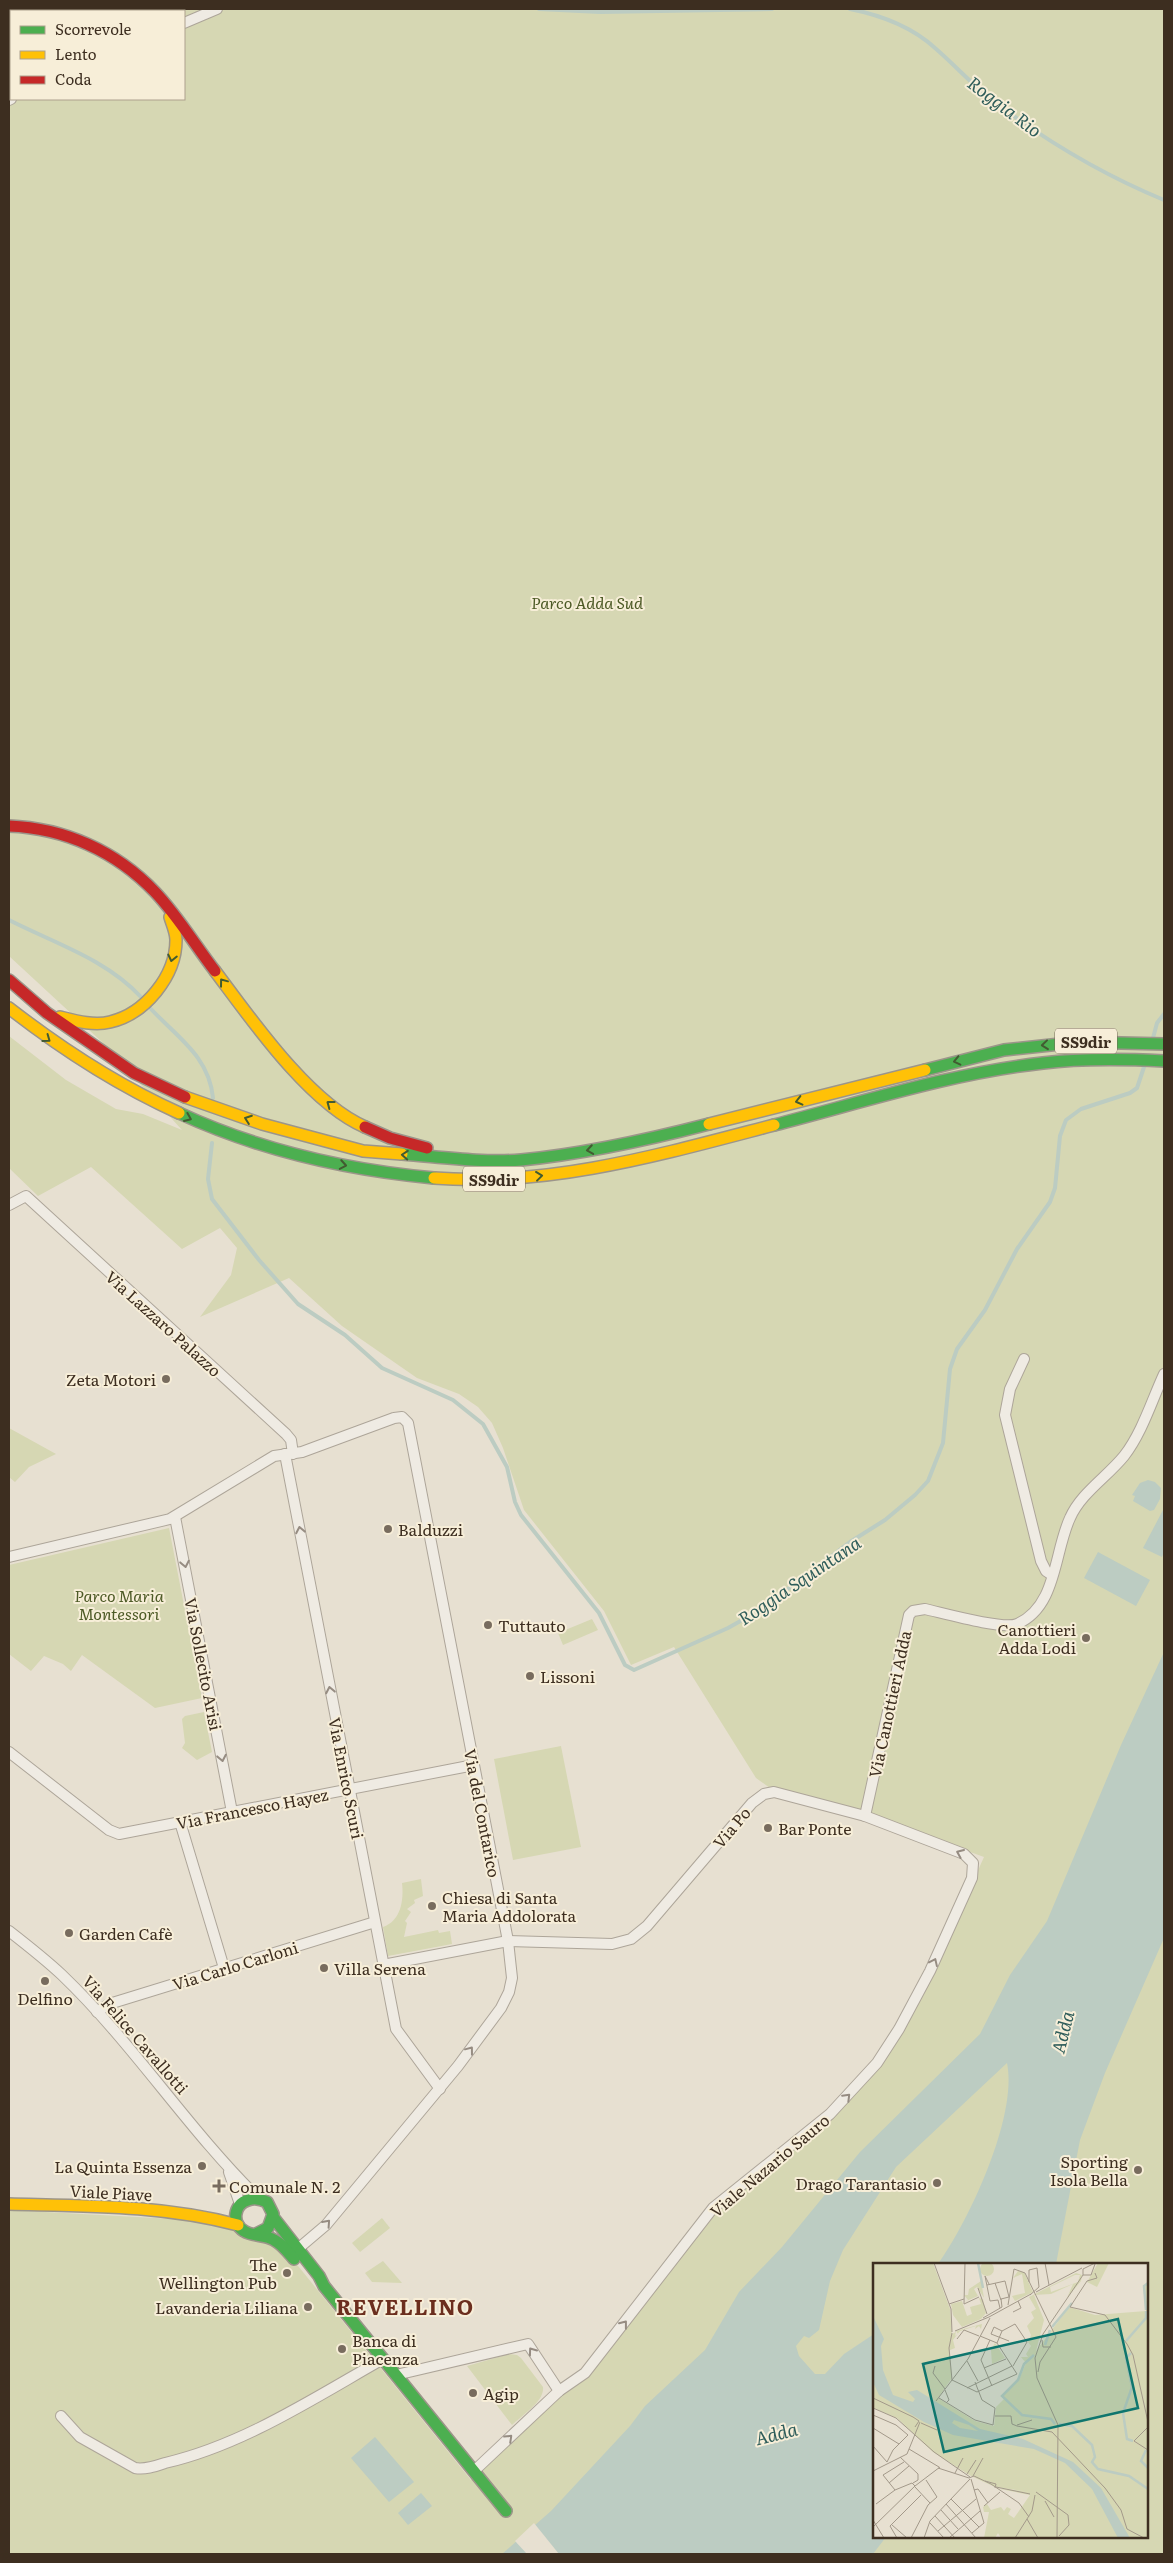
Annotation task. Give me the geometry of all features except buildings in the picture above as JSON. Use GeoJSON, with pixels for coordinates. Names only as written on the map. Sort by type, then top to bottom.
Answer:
{"type":"FeatureCollection","features":[{"type":"Feature","properties":{"kind":"main road"},"geometry":{"type":"LineString","coordinates":[[9,826],[52,829],[85,841],[113,857],[134,873],[155,892],[272,1045],[324,1100],[356,1123],[390,1138],[472,1160]]}},
{"type":"Feature","properties":{"kind":"main road"},"geometry":{"type":"LineString","coordinates":[[47,1013],[83,1023],[110,1022],[134,1013],[154,995],[169,968],[176,939],[169,911]]}},
{"type":"Feature","properties":{"kind":"main road","name":"SS9dir"},"geometry":{"type":"LineString","coordinates":[[9,980],[47,1013],[134,1073],[190,1099],[262,1124],[363,1151],[472,1160],[520,1160],[638,1142],[1004,1050],[1079,1042],[1156,1043]]}},
{"type":"Feature","properties":{"kind":"main road","name":"SS9dir"},"geometry":{"type":"LineString","coordinates":[[9,1008],[83,1064],[132,1093],[188,1118],[310,1160],[377,1171],[440,1178],[512,1179],[584,1170],[646,1158],[1007,1067],[1088,1060],[1164,1061]]}},
{"type":"Feature","properties":{"kind":"main road"},"geometry":{"type":"LineString","coordinates":[[294,2252],[272,2238],[245,2232],[238,2225],[238,2208],[247,2199],[257,2197],[269,2205],[273,2217],[312,2280],[324,2286],[506,2511]]}},
{"type":"Feature","properties":{"kind":"main road","name":"Viale Piave"},"geometry":{"type":"LineString","coordinates":[[9,2204],[153,2210],[212,2217],[238,2225]]}},
{"type":"Feature","properties":{"kind":"main road","name":"Viale Piave"},"geometry":{"type":"LineString","coordinates":[[212,2217],[238,2208]]}},
{"type":"Feature","properties":{"kind":"main road"},"geometry":{"type":"LineString","coordinates":[[256,2234],[268,2228],[273,2217]]}},
{"type":"Feature","properties":{"kind":"street"},"geometry":{"type":"LineString","coordinates":[[185,23],[217,9]]}},
{"type":"Feature","properties":{"kind":"street","name":"Via Lazzaro Palazzo"},"geometry":{"type":"LineString","coordinates":[[9,1205],[26,1196],[288,1436],[289,1454]]}},
{"type":"Feature","properties":{"kind":"street"},"geometry":{"type":"LineString","coordinates":[[1024,1359],[1010,1389],[1005,1415],[1040,1561],[1046,1571],[1052,1575],[1070,1517],[1086,1496],[1129,1450],[1164,1374]]}},
{"type":"Feature","properties":{"kind":"street","name":"Via del Contarico"},"geometry":{"type":"LineString","coordinates":[[289,1454],[394,1418],[402,1418],[409,1427],[512,1969],[509,1992],[478,2039],[440,2089],[326,2225],[294,2252]]}},
{"type":"Feature","properties":{"kind":"street"},"geometry":{"type":"LineString","coordinates":[[9,1557],[175,1516],[268,1460],[289,1454]]}},
{"type":"Feature","properties":{"kind":"street","name":"Via Enrico Scuri"},"geometry":{"type":"LineString","coordinates":[[289,1454],[349,1789],[396,2029],[440,2089]]}},
{"type":"Feature","properties":{"kind":"street","name":"Via Sollecito Arisi"},"geometry":{"type":"LineString","coordinates":[[175,1516],[232,1812]]}},
{"type":"Feature","properties":{"kind":"street","name":"Via Canottieri Adda"},"geometry":{"type":"LineString","coordinates":[[865,1816],[909,1615],[913,1611],[925,1609],[1001,1625],[1015,1624],[1033,1613],[1039,1606],[1052,1575]]}},
{"type":"Feature","properties":{"kind":"street","name":"Via Francesco Hayez"},"geometry":{"type":"LineString","coordinates":[[9,1752],[109,1830],[118,1834],[474,1765]]}},
{"type":"Feature","properties":{"kind":"street","name":"Via Po"},"geometry":{"type":"LineString","coordinates":[[383,1965],[508,1941],[612,1944],[631,1939],[647,1926],[752,1802],[764,1794],[774,1792],[865,1816],[968,1856],[974,1867]]}},
{"type":"Feature","properties":{"kind":"street"},"geometry":{"type":"LineString","coordinates":[[180,1822],[224,1968]]}},
{"type":"Feature","properties":{"kind":"street","name":"Viale Nazario Sauro"},"geometry":{"type":"LineString","coordinates":[[474,2471],[559,2391],[577,2380],[590,2368],[714,2208],[830,2114],[877,2063],[899,2029],[930,1971],[972,1878],[974,1867]]}},
{"type":"Feature","properties":{"kind":"street","name":"Via Carlo Carloni"},"geometry":{"type":"LineString","coordinates":[[97,2012],[109,2004],[375,1922]]}},
{"type":"Feature","properties":{"kind":"street","name":"Via Felice Cavallotti"},"geometry":{"type":"LineString","coordinates":[[9,1931],[56,1970],[97,2012],[228,2168],[257,2197]]}},
{"type":"Feature","properties":{"kind":"street","name":"Via Felice Cavallotti"},"geometry":{"type":"LineString","coordinates":[[228,2168],[238,2208]]}},
{"type":"Feature","properties":{"kind":"street"},"geometry":{"type":"LineString","coordinates":[[396,2374],[528,2344],[559,2391]]}},
{"type":"Feature","properties":{"kind":"street"},"geometry":{"type":"LineString","coordinates":[[61,2416],[80,2437],[135,2468],[142,2469],[183,2459],[236,2439],[383,2359]]}},
{"type":"Feature","properties":{"kind":"green space","name":"Parco Adda Sud"},"geometry":{"type":"Polygon","coordinates":[[[9,9],[1164,9],[1164,2554],[9,2554],[9,2210],[210,2221],[262,2238],[286,2251],[471,2480],[557,2399],[715,2210],[864,2084],[932,1973],[984,1857],[865,1814],[770,1788],[756,1778],[674,1647],[631,1665],[604,1611],[524,1510],[503,1448],[492,1423],[478,1407],[459,1394],[417,1378],[342,1326],[289,1278],[200,1317],[231,1275],[237,1248],[220,1228],[182,1249],[91,1167],[38,1196],[9,1168],[9,1036],[66,1080],[116,1109],[143,1114],[182,1130],[102,1042],[9,956],[9,9]]]}},
{"type":"Feature","properties":{"kind":"green space"},"geometry":{"type":"Polygon","coordinates":[[[9,1428],[56,1454],[29,1467],[15,1482],[9,1477],[9,1428]]]}},
{"type":"Feature","properties":{"kind":"green space","name":"Parco Maria Montessori"},"geometry":{"type":"Polygon","coordinates":[[[169,1528],[202,1698],[155,1708],[82,1655],[71,1671],[63,1664],[44,1656],[31,1671],[9,1654],[9,1565],[169,1528]]]}},
{"type":"Feature","properties":{"kind":"green space"},"geometry":{"type":"Polygon","coordinates":[[[592,1619],[598,1630],[563,1645],[558,1633],[592,1619]]]}},
{"type":"Feature","properties":{"kind":"green space"},"geometry":{"type":"Polygon","coordinates":[[[204,1712],[212,1752],[197,1760],[182,1748],[185,1743],[182,1719],[185,1716],[204,1712]]]}},
{"type":"Feature","properties":{"kind":"green space"},"geometry":{"type":"Polygon","coordinates":[[[561,1746],[581,1847],[513,1860],[494,1759],[561,1746]]]}},
{"type":"Feature","properties":{"kind":"green space"},"geometry":{"type":"Polygon","coordinates":[[[421,1879],[423,1896],[414,1900],[415,1903],[407,1909],[411,1912],[405,1921],[407,1923],[404,1937],[438,1930],[439,1933],[450,1931],[452,1944],[388,1956],[383,1927],[394,1920],[400,1909],[402,1903],[402,1883],[421,1879]]]}},
{"type":"Feature","properties":{"kind":"green space"},"geometry":{"type":"Polygon","coordinates":[[[382,2218],[390,2228],[360,2252],[352,2243],[382,2218]]]}},
{"type":"Feature","properties":{"kind":"green space"},"geometry":{"type":"Polygon","coordinates":[[[383,2261],[402,2283],[372,2282],[365,2273],[383,2261]]]}},
{"type":"Feature","properties":{"kind":"green space"},"geometry":{"type":"Polygon","coordinates":[[[509,2354],[517,2355],[521,2358],[543,2387],[540,2398],[532,2408],[512,2425],[467,2366],[509,2354]]]}},
{"type":"Feature","properties":{"kind":"water"},"geometry":{"type":"Polygon","coordinates":[[[1148,1480],[1155,1482],[1161,1488],[1160,1499],[1154,1510],[1150,1511],[1133,1501],[1135,1496],[1132,1495],[1140,1483],[1148,1480]]]}},
{"type":"Feature","properties":{"kind":"water"},"geometry":{"type":"Polygon","coordinates":[[[1163,1510],[1164,1552],[1162,1557],[1143,1548],[1163,1510]]]}},
{"type":"Feature","properties":{"kind":"water"},"geometry":{"type":"Polygon","coordinates":[[[1098,1552],[1150,1580],[1136,1606],[1084,1578],[1098,1552]]]}},
{"type":"Feature","properties":{"kind":"water","name":"Adda"},"geometry":{"type":"Polygon","coordinates":[[[1164,1652],[1164,1938],[1105,2073],[1080,2140],[1056,2263],[939,2263],[963,2222],[976,2195],[998,2139],[1005,2111],[1008,2085],[1007,2063],[896,2167],[843,2250],[830,2281],[819,2330],[809,2338],[804,2336],[796,2346],[799,2356],[815,2374],[825,2374],[844,2354],[873,2335],[873,2538],[885,2538],[873,2554],[502,2554],[551,2511],[630,2426],[645,2406],[705,2350],[739,2292],[782,2247],[860,2152],[980,2034],[1010,1975],[1047,1921],[1121,1745],[1164,1652]]]}},
{"type":"Feature","properties":{"kind":"water"},"geometry":{"type":"Polygon","coordinates":[[[375,2437],[414,2482],[389,2502],[351,2458],[375,2437]]]}},
{"type":"Feature","properties":{"kind":"water"},"geometry":{"type":"Polygon","coordinates":[[[421,2493],[432,2506],[408,2525],[398,2513],[421,2493]]]}},
{"type":"Feature","properties":{"kind":"pier"},"geometry":{"type":"Polygon","coordinates":[[[534,2523],[559,2554],[527,2554],[515,2541],[534,2523]]]}},
{"type":"Feature","properties":{"kind":"waterway","name":"Roggia Rio"},"geometry":{"type":"LineString","coordinates":[[539,9],[600,12],[772,9]]}},
{"type":"Feature","properties":{"kind":"waterway","name":"Roggia Rio"},"geometry":{"type":"LineString","coordinates":[[850,9],[884,18],[916,33],[991,99],[1019,120],[1100,170],[1164,200]]}},
{"type":"Feature","properties":{"kind":"waterway","name":"Roggia Squintana"},"geometry":{"type":"LineString","coordinates":[[9,920],[96,962],[112,972],[141,997]]}},
{"type":"Feature","properties":{"kind":"waterway","name":"Roggia Squintana"},"geometry":{"type":"LineString","coordinates":[[151,1009],[181,1038],[198,1059],[205,1070],[213,1098]]}},
{"type":"Feature","properties":{"kind":"waterway","name":"Roggia Squintana"},"geometry":{"type":"LineString","coordinates":[[1153,1038],[1157,1023],[1164,1014]]}},
{"type":"Feature","properties":{"kind":"waterway","name":"Roggia Squintana"},"geometry":{"type":"LineString","coordinates":[[212,1143],[208,1179],[212,1199],[259,1260],[298,1304],[345,1335],[382,1368],[453,1400],[483,1424],[507,1467],[515,1502],[521,1515],[599,1613],[625,1665],[634,1670],[728,1628],[760,1610],[850,1542],[885,1520],[915,1495],[928,1481],[943,1443],[950,1369],[957,1349],[985,1310],[1017,1249],[1050,1202],[1055,1188],[1060,1136],[1066,1120],[1081,1109],[1130,1093],[1137,1088],[1145,1064]]}},
{"type":"Feature","properties":{"kind":"traffic: fast"},"geometry":{"type":"LineString","coordinates":[[925,1070],[1004,1050],[1079,1042],[1164,1044]]}},
{"type":"Feature","properties":{"kind":"traffic: fast"},"geometry":{"type":"LineString","coordinates":[[774,1125],[908,1089],[1009,1068],[1058,1061],[1119,1059],[1164,1061]]}},
{"type":"Feature","properties":{"kind":"traffic: fast"},"geometry":{"type":"LineString","coordinates":[[179,1113],[240,1138],[272,1148],[336,1164],[434,1178]]}},
{"type":"Feature","properties":{"kind":"traffic: fast"},"geometry":{"type":"LineString","coordinates":[[402,1154],[476,1160],[521,1160],[615,1146],[709,1124]]}},
{"type":"Feature","properties":{"kind":"traffic: fast"},"geometry":{"type":"LineString","coordinates":[[256,2234],[268,2228],[273,2214],[267,2202],[260,2199],[248,2200],[240,2205],[236,2214],[237,2223],[240,2228],[248,2233],[267,2237],[277,2242],[294,2259]]}},
{"type":"Feature","properties":{"kind":"traffic: fast"},"geometry":{"type":"LineString","coordinates":[[273,2217],[319,2276],[324,2286],[506,2511]]}},
{"type":"Feature","properties":{"kind":"traffic: slow"},"geometry":{"type":"LineString","coordinates":[[60,1017],[85,1022],[110,1022],[123,1018],[146,1002],[164,980],[175,954],[176,937],[170,917]]}},
{"type":"Feature","properties":{"kind":"traffic: slow"},"geometry":{"type":"LineString","coordinates":[[215,971],[282,1058],[302,1080],[344,1115],[365,1127]]}},
{"type":"Feature","properties":{"kind":"traffic: slow"},"geometry":{"type":"LineString","coordinates":[[9,1008],[112,1079],[179,1113]]}},
{"type":"Feature","properties":{"kind":"traffic: slow"},"geometry":{"type":"LineString","coordinates":[[709,1124],[925,1070]]}},
{"type":"Feature","properties":{"kind":"traffic: slow"},"geometry":{"type":"LineString","coordinates":[[185,1097],[262,1124],[363,1151],[402,1154]]}},
{"type":"Feature","properties":{"kind":"traffic: slow"},"geometry":{"type":"LineString","coordinates":[[434,1178],[520,1178],[563,1173],[648,1157],[774,1125]]}},
{"type":"Feature","properties":{"kind":"traffic: slow"},"geometry":{"type":"LineString","coordinates":[[9,2204],[96,2206],[153,2210],[210,2218],[238,2225]]}},
{"type":"Feature","properties":{"kind":"traffic: jam"},"geometry":{"type":"LineString","coordinates":[[9,826],[50,831],[69,837],[88,844],[123,865],[140,877],[163,901],[215,971]]}},
{"type":"Feature","properties":{"kind":"traffic: jam"},"geometry":{"type":"LineString","coordinates":[[9,980],[47,1013],[134,1073],[185,1097]]}},
{"type":"Feature","properties":{"kind":"traffic: jam"},"geometry":{"type":"LineString","coordinates":[[365,1127],[390,1138],[427,1148]]}},
{"type":"Feature","properties":{"kind":"place","name":"Zeta Motori"},"geometry":{"type":"Point","coordinates":[166,1379]}},
{"type":"Feature","properties":{"kind":"place","name":"Balduzzi"},"geometry":{"type":"Point","coordinates":[388,1529]}},
{"type":"Feature","properties":{"kind":"place","name":"Tuttauto"},"geometry":{"type":"Point","coordinates":[488,1625]}},
{"type":"Feature","properties":{"kind":"place","name":"Canottieri Adda Lodi"},"geometry":{"type":"Point","coordinates":[1086,1638]}},
{"type":"Feature","properties":{"kind":"place","name":"Lissoni"},"geometry":{"type":"Point","coordinates":[530,1676]}},
{"type":"Feature","properties":{"kind":"place","name":"Bar Ponte"},"geometry":{"type":"Point","coordinates":[768,1828]}},
{"type":"Feature","properties":{"kind":"place","name":"Chiesa di Santa Maria Addolorata"},"geometry":{"type":"Point","coordinates":[432,1906]}},
{"type":"Feature","properties":{"kind":"place","name":"Garden Cafè"},"geometry":{"type":"Point","coordinates":[69,1933]}},
{"type":"Feature","properties":{"kind":"place","name":"Villa Serena"},"geometry":{"type":"Point","coordinates":[324,1968]}},
{"type":"Feature","properties":{"kind":"place","name":"Delfino"},"geometry":{"type":"Point","coordinates":[45,1981]}},
{"type":"Feature","properties":{"kind":"place","name":"La Quinta Essenza"},"geometry":{"type":"Point","coordinates":[202,2166]}},
{"type":"Feature","properties":{"kind":"place","name":"Sporting Isola Bella"},"geometry":{"type":"Point","coordinates":[1138,2170]}},
{"type":"Feature","properties":{"kind":"place","name":"Drago Tarantasio"},"geometry":{"type":"Point","coordinates":[937,2183]}},
{"type":"Feature","properties":{"kind":"place","name":"Comunale N. 2"},"geometry":{"type":"Point","coordinates":[219,2186]}},
{"type":"Feature","properties":{"kind":"place","name":"The Wellington Pub"},"geometry":{"type":"Point","coordinates":[287,2273]}},
{"type":"Feature","properties":{"kind":"place","name":"Lavanderia Liliana"},"geometry":{"type":"Point","coordinates":[308,2307]}},
{"type":"Feature","properties":{"kind":"place","name":"Banca di Piacenza"},"geometry":{"type":"Point","coordinates":[342,2349]}},
{"type":"Feature","properties":{"kind":"place","name":"Agip"},"geometry":{"type":"Point","coordinates":[473,2393]}},
{"type":"Feature","properties":{"kind":"district","name":"REVELLINO"},"geometry":{"type":"Point","coordinates":[405,2305]}}]}
